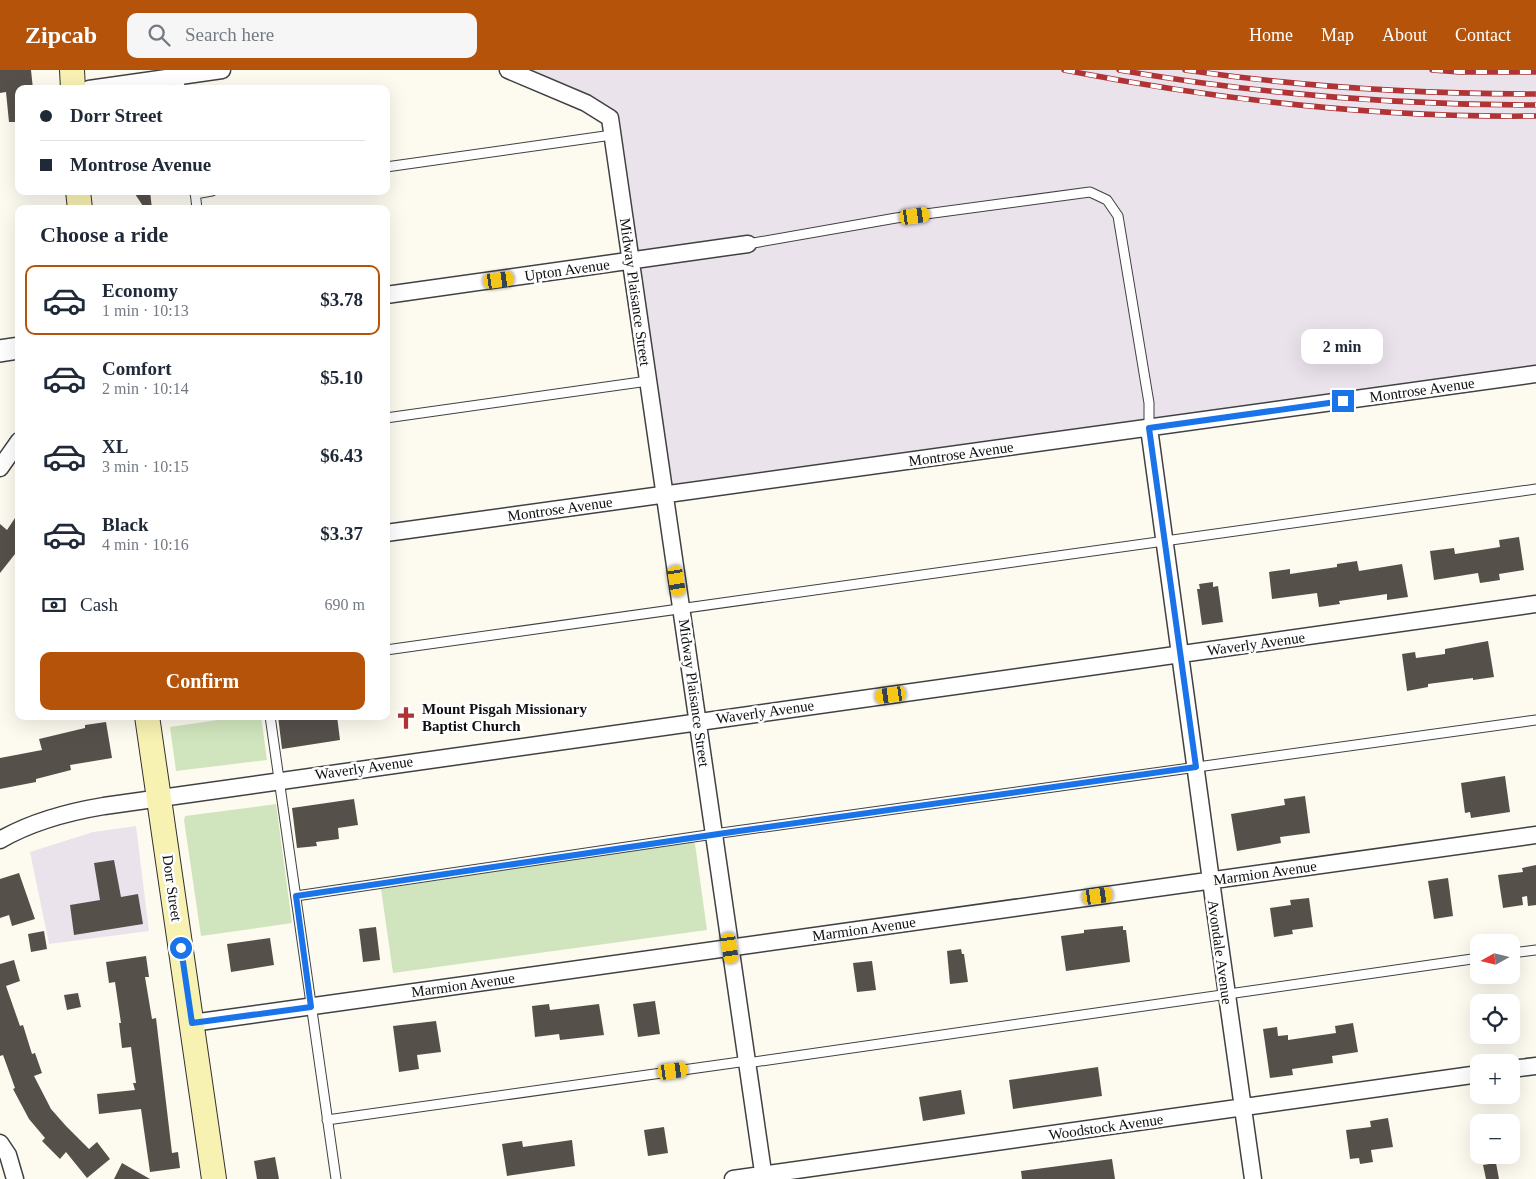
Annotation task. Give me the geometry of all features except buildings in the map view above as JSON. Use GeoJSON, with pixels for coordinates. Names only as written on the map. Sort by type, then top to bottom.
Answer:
{"type":"FeatureCollection","features":[{"type":"Feature","properties":{"kind":"main road"},"geometry":{"type":"LineString","coordinates":[[72,70],[73,85]]}},
{"type":"Feature","properties":{"kind":"main road","name":"Dorr Street"},"geometry":{"type":"LineString","coordinates":[[148,720],[214,1179]]}},
{"type":"Feature","properties":{"kind":"street"},"geometry":{"type":"LineString","coordinates":[[141,85],[180,82],[222,70]]}},
{"type":"Feature","properties":{"kind":"street","name":"Midway Plaisance Street"},"geometry":{"type":"LineString","coordinates":[[508,70],[586,103],[610,118],[764,1177]]}},
{"type":"Feature","properties":{"kind":"street","name":"Upton Avenue"},"geometry":{"type":"LineString","coordinates":[[390,294],[748,244]]}},
{"type":"Feature","properties":{"kind":"street"},"geometry":{"type":"LineString","coordinates":[[0,352],[15,349]]}},
{"type":"Feature","properties":{"kind":"street","name":"Montrose Avenue"},"geometry":{"type":"LineString","coordinates":[[390,532],[1536,374]]}},
{"type":"Feature","properties":{"kind":"street","name":"Avondale Avenue"},"geometry":{"type":"LineString","coordinates":[[1149,428],[1182,655],[1210,881],[1253,1179]]}},
{"type":"Feature","properties":{"kind":"street"},"geometry":{"type":"LineString","coordinates":[[0,468],[15,447]]}},
{"type":"Feature","properties":{"kind":"street","name":"Waverly Avenue"},"geometry":{"type":"LineString","coordinates":[[0,840],[70,812],[159,797],[1536,604]]}},
{"type":"Feature","properties":{"kind":"street","name":"Marmion Avenue"},"geometry":{"type":"LineString","coordinates":[[192,1023],[1536,835]]}},
{"type":"Feature","properties":{"kind":"street"},"geometry":{"type":"LineString","coordinates":[[1520,1069],[1536,1066]]}},
{"type":"Feature","properties":{"kind":"street","name":"Woodstock Avenue"},"geometry":{"type":"LineString","coordinates":[[733,1179],[764,1177],[1470,1075]]}},
{"type":"Feature","properties":{"kind":"street"},"geometry":{"type":"LineString","coordinates":[[0,1143],[8,1155],[16,1179],[0,1176]]}},
{"type":"Feature","properties":{"kind":"lane"},"geometry":{"type":"LineString","coordinates":[[390,166],[612,135]]}},
{"type":"Feature","properties":{"kind":"lane"},"geometry":{"type":"LineString","coordinates":[[748,244],[896,218],[1090,192],[1107,200],[1118,216],[1149,403],[1149,428]]}},
{"type":"Feature","properties":{"kind":"lane"},"geometry":{"type":"LineString","coordinates":[[390,417],[648,382]]}},
{"type":"Feature","properties":{"kind":"lane"},"geometry":{"type":"LineString","coordinates":[[390,649],[1536,490]]}},
{"type":"Feature","properties":{"kind":"lane"},"geometry":{"type":"LineString","coordinates":[[271,720],[336,1179]]}},
{"type":"Feature","properties":{"kind":"lane"},"geometry":{"type":"LineString","coordinates":[[296,896],[714,834],[1536,720]]}},
{"type":"Feature","properties":{"kind":"lane"},"geometry":{"type":"LineString","coordinates":[[1520,952],[1536,950]]}},
{"type":"Feature","properties":{"kind":"lane"},"geometry":{"type":"LineString","coordinates":[[327,1120],[1470,959]]}},
{"type":"Feature","properties":{"kind":"shaded area"},"geometry":{"type":"Polygon","coordinates":[[[502,70],[1536,70],[1536,373],[665,494],[610,118],[502,70]]]}},
{"type":"Feature","properties":{"kind":"shaded area"},"geometry":{"type":"Polygon","coordinates":[[[136,826],[149,931],[49,944],[30,852],[93,832],[136,826]]]}},
{"type":"Feature","properties":{"kind":"green space"},"geometry":{"type":"Polygon","coordinates":[[[218,720],[262,720],[267,760],[176,771],[170,727],[218,720]]]}},
{"type":"Feature","properties":{"kind":"green space"},"geometry":{"type":"Polygon","coordinates":[[[276,804],[292,923],[201,936],[184,820],[185,816],[276,804]]]}},
{"type":"Feature","properties":{"kind":"green space"},"geometry":{"type":"Polygon","coordinates":[[[693,841],[695,844],[707,930],[393,973],[381,889],[693,841]]]}},
{"type":"Feature","properties":{"kind":"railway"},"geometry":{"type":"LineString","coordinates":[[1064,70],[1181,90],[1298,105],[1417,114],[1536,116]]}},
{"type":"Feature","properties":{"kind":"railway"},"geometry":{"type":"LineString","coordinates":[[1119,70],[1275,92],[1431,103],[1536,105]]}},
{"type":"Feature","properties":{"kind":"railway"},"geometry":{"type":"LineString","coordinates":[[1185,70],[1316,85],[1448,93],[1536,94]]}},
{"type":"Feature","properties":{"kind":"railway"},"geometry":{"type":"LineString","coordinates":[[1432,70],[1536,72]]}},
{"type":"Feature","properties":{"kind":"place","name":"Mount Pisgah Missionary Baptist Church"},"geometry":{"type":"Point","coordinates":[406,718]}},
{"type":"Feature","properties":{"kind":"route"},"geometry":{"type":"LineString","coordinates":[[181,948],[192,1023],[311,1007],[296,896],[1196,767],[1182,655],[1149,428],[1343,401]]}}]}
